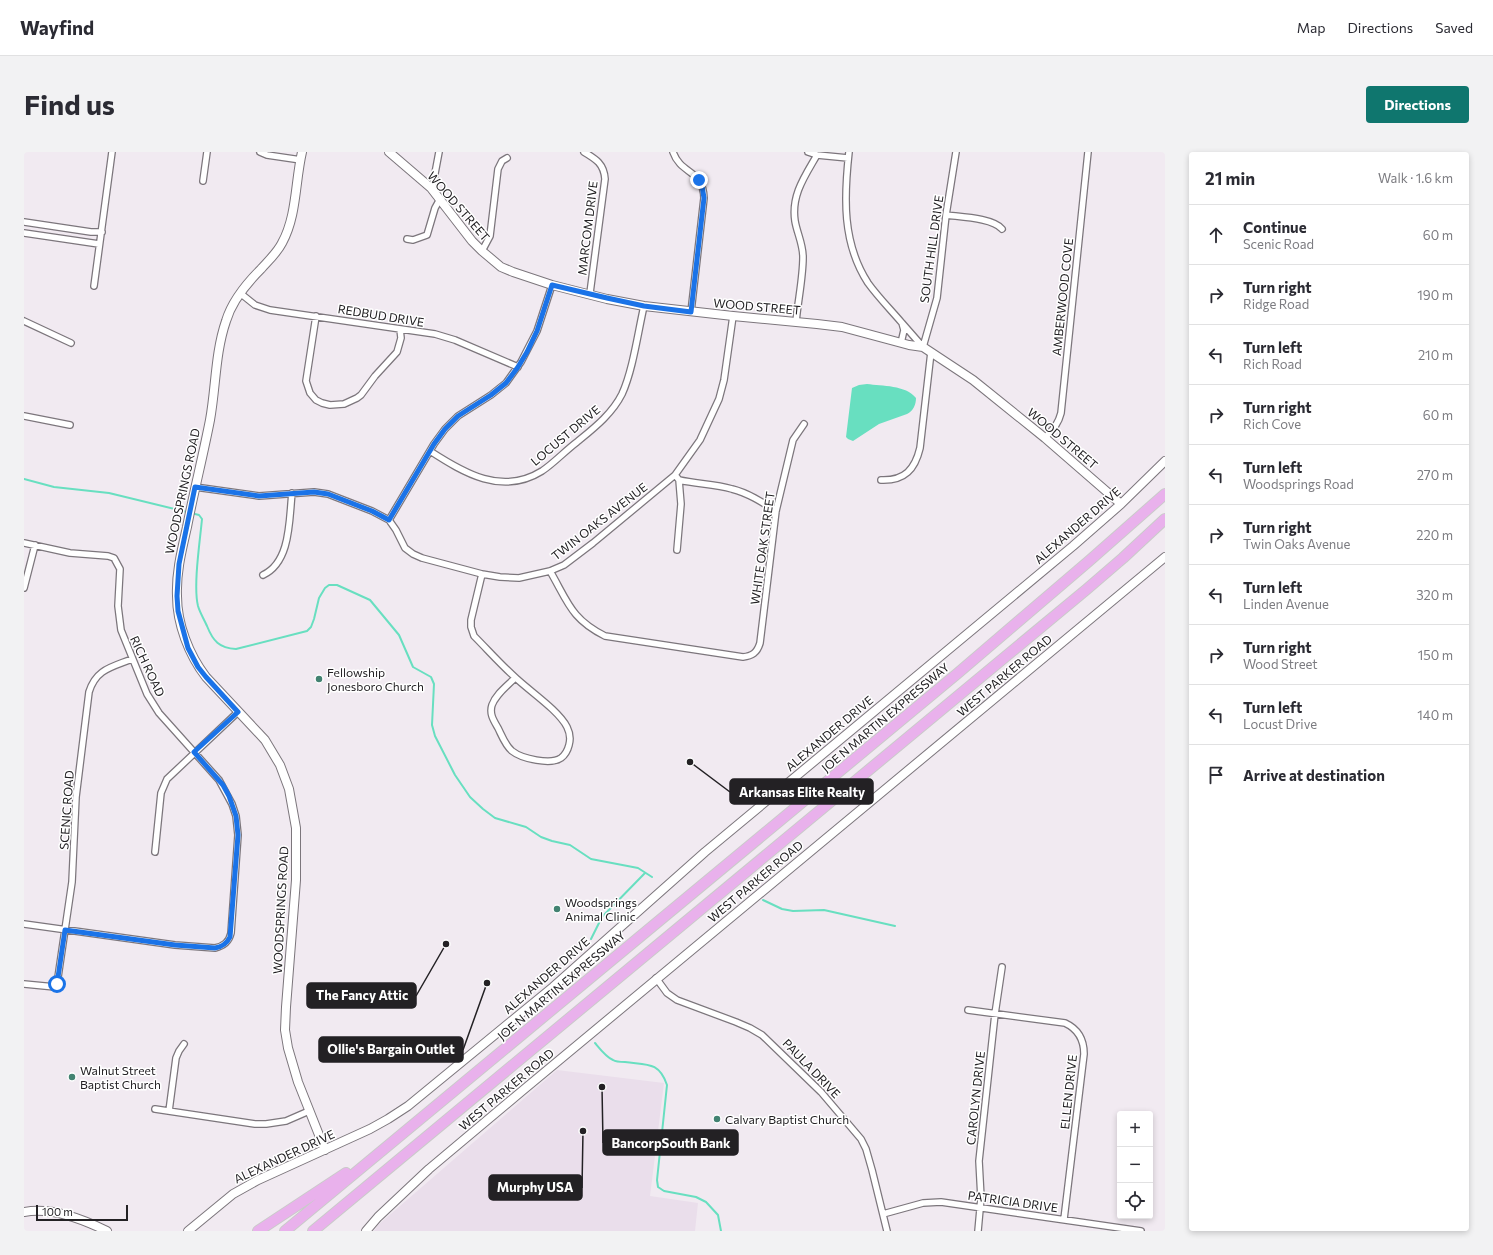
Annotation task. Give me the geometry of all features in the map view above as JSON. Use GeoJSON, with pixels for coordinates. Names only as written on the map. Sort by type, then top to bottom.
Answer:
{"type":"FeatureCollection","features":[{"type":"Feature","properties":{"kind":"highway","name":"JOE N MARTIN EXPRESSWAY"},"geometry":{"type":"LineString","coordinates":[[285,1231],[958,673],[1090,561],[1165,494]]}},
{"type":"Feature","properties":{"kind":"highway"},"geometry":{"type":"LineString","coordinates":[[313,1231],[1081,594],[1165,519]]}},
{"type":"Feature","properties":{"kind":"highway"},"geometry":{"type":"LineString","coordinates":[[1138,544],[1165,525]]}},
{"type":"Feature","properties":{"kind":"highway"},"geometry":{"type":"LineString","coordinates":[[258,1231],[389,1145]]}},
{"type":"Feature","properties":{"kind":"street"},"geometry":{"type":"LineString","coordinates":[[94,286],[112,152]]}},
{"type":"Feature","properties":{"kind":"street"},"geometry":{"type":"LineString","coordinates":[[203,181],[206,152]]}},
{"type":"Feature","properties":{"kind":"street"},"geometry":{"type":"LineString","coordinates":[[260,152],[267,155],[301,156]]}},
{"type":"Feature","properties":{"kind":"street","name":"WOOD STREET"},"geometry":{"type":"LineString","coordinates":[[388,152],[431,188],[472,241],[482,251],[501,267],[513,272],[552,285],[644,306],[842,327],[923,347],[973,380],[1045,438],[1121,504]]}},
{"type":"Feature","properties":{"kind":"street"},"geometry":{"type":"LineString","coordinates":[[431,188],[438,152]]}},
{"type":"Feature","properties":{"kind":"street","name":"MARCOM DRIVE"},"geometry":{"type":"LineString","coordinates":[[584,152],[600,163],[605,179],[590,293]]}},
{"type":"Feature","properties":{"kind":"street"},"geometry":{"type":"LineString","coordinates":[[673,152],[676,160],[682,167],[697,177],[704,192],[691,312]]}},
{"type":"Feature","properties":{"kind":"street"},"geometry":{"type":"LineString","coordinates":[[808,152],[817,155],[848,158]]}},
{"type":"Feature","properties":{"kind":"street"},"geometry":{"type":"LineString","coordinates":[[849,152],[845,192],[848,232],[852,250],[868,282],[923,347]]}},
{"type":"Feature","properties":{"kind":"street","name":"SOUTH HILL DRIVE"},"geometry":{"type":"LineString","coordinates":[[923,347],[937,298],[946,215],[956,152]]}},
{"type":"Feature","properties":{"kind":"street","name":"AMBERWOOD COVE"},"geometry":{"type":"LineString","coordinates":[[1045,438],[1056,427],[1059,421],[1088,152]]}},
{"type":"Feature","properties":{"kind":"street"},"geometry":{"type":"LineString","coordinates":[[796,322],[803,258],[801,242],[795,221],[795,198],[800,184],[817,155]]}},
{"type":"Feature","properties":{"kind":"street","name":"WOODSPRINGS ROAD"},"geometry":{"type":"LineString","coordinates":[[301,156],[291,220],[282,244],[240,293],[232,307],[224,328],[210,419],[179,564],[177,596],[178,611],[188,648],[198,667],[265,740],[280,765],[289,789],[296,828],[296,880],[285,1030],[288,1048],[298,1082],[325,1150]]}},
{"type":"Feature","properties":{"kind":"street"},"geometry":{"type":"LineString","coordinates":[[482,251],[490,236],[498,169],[502,161],[507,158]]}},
{"type":"Feature","properties":{"kind":"street"},"geometry":{"type":"LineString","coordinates":[[407,239],[413,240],[427,235],[435,208],[440,199]]}},
{"type":"Feature","properties":{"kind":"street"},"geometry":{"type":"LineString","coordinates":[[946,215],[990,221],[1002,229]]}},
{"type":"Feature","properties":{"kind":"street"},"geometry":{"type":"LineString","coordinates":[[24,222],[91,232],[102,232]]}},
{"type":"Feature","properties":{"kind":"street"},"geometry":{"type":"LineString","coordinates":[[24,234],[99,244]]}},
{"type":"Feature","properties":{"kind":"street"},"geometry":{"type":"LineString","coordinates":[[195,487],[259,496],[314,492],[328,494],[372,511],[389,520],[440,435],[452,421],[506,383],[518,367],[537,331],[552,285]]}},
{"type":"Feature","properties":{"kind":"street","name":"REDBUD DRIVE"},"geometry":{"type":"LineString","coordinates":[[240,293],[250,302],[263,308],[436,334],[518,367]]}},
{"type":"Feature","properties":{"kind":"street","name":"LOCUST DRIVE"},"geometry":{"type":"LineString","coordinates":[[430,452],[467,473],[492,481],[516,481],[524,479],[542,470],[602,421],[621,395],[628,378],[644,306]]}},
{"type":"Feature","properties":{"kind":"street"},"geometry":{"type":"LineString","coordinates":[[316,316],[306,381],[307,387],[313,397],[320,402],[327,404],[344,404],[361,395],[375,376],[397,352],[401,338],[400,329]]}},
{"type":"Feature","properties":{"kind":"street","name":"TWIN OAKS AVENUE"},"geometry":{"type":"LineString","coordinates":[[389,520],[405,548],[412,554],[438,563],[482,574],[519,578],[550,571],[564,565],[677,478],[710,421],[719,398],[724,380],[733,316]]}},
{"type":"Feature","properties":{"kind":"street"},"geometry":{"type":"LineString","coordinates":[[24,322],[71,343]]}},
{"type":"Feature","properties":{"kind":"street"},"geometry":{"type":"LineString","coordinates":[[901,342],[904,330],[902,323]]}},
{"type":"Feature","properties":{"kind":"street"},"geometry":{"type":"LineString","coordinates":[[881,480],[894,480],[905,474],[913,467],[918,458],[931,352]]}},
{"type":"Feature","properties":{"kind":"street"},"geometry":{"type":"LineString","coordinates":[[24,416],[70,425]]}},
{"type":"Feature","properties":{"kind":"street","name":"WHITE OAK STREET"},"geometry":{"type":"LineString","coordinates":[[550,571],[572,612],[591,630],[605,636],[743,657],[755,653],[760,644],[776,511],[793,440],[804,424]]}},
{"type":"Feature","properties":{"kind":"street","name":"ALEXANDER DRIVE"},"geometry":{"type":"LineString","coordinates":[[188,1231],[233,1194],[258,1180],[370,1129],[408,1106],[553,987],[705,852],[1073,546],[1121,504],[1165,461]]}},
{"type":"Feature","properties":{"kind":"street"},"geometry":{"type":"LineString","coordinates":[[676,550],[681,504],[677,478],[730,488],[752,496],[776,511]]}},
{"type":"Feature","properties":{"kind":"street"},"geometry":{"type":"LineString","coordinates":[[263,575],[277,564],[283,552],[292,493]]}},
{"type":"Feature","properties":{"kind":"street"},"geometry":{"type":"LineString","coordinates":[[24,543],[35,545],[24,588]]}},
{"type":"Feature","properties":{"kind":"street","name":"RICH ROAD"},"geometry":{"type":"LineString","coordinates":[[35,545],[70,553],[108,556],[116,561],[121,571],[118,606],[122,636],[147,694],[159,713],[223,785],[229,796],[236,816],[238,835],[231,933],[229,940],[222,947],[215,948],[175,945],[65,930]]}},
{"type":"Feature","properties":{"kind":"street","name":"WEST PARKER ROAD"},"geometry":{"type":"LineString","coordinates":[[366,1231],[378,1217],[429,1169],[656,978],[1165,557]]}},
{"type":"Feature","properties":{"kind":"street"},"geometry":{"type":"LineString","coordinates":[[482,574],[473,608],[471,627],[474,636],[515,678],[558,715],[565,724],[569,732],[570,740],[568,748],[561,758],[555,761],[545,761],[524,757],[514,752],[507,746],[491,712],[496,696],[515,678]]}},
{"type":"Feature","properties":{"kind":"street","name":"SCENIC ROAD"},"geometry":{"type":"LineString","coordinates":[[24,984],[55,987],[72,882],[76,797],[89,692],[94,679],[101,672],[132,659]]}},
{"type":"Feature","properties":{"kind":"street"},"geometry":{"type":"LineString","coordinates":[[155,852],[163,786],[171,774],[238,712]]}},
{"type":"Feature","properties":{"kind":"street"},"geometry":{"type":"LineString","coordinates":[[24,924],[65,930]]}},
{"type":"Feature","properties":{"kind":"street","name":"CAROLYN DRIVE"},"geometry":{"type":"LineString","coordinates":[[978,1231],[980,1198],[979,1162],[995,1014],[1002,968]]}},
{"type":"Feature","properties":{"kind":"street","name":"PAULA DRIVE"},"geometry":{"type":"LineString","coordinates":[[656,978],[667,993],[677,1000],[736,1022],[750,1028],[762,1036],[822,1092],[862,1139],[870,1163],[887,1231]]}},
{"type":"Feature","properties":{"kind":"street","name":"ELLEN DRIVE"},"geometry":{"type":"LineString","coordinates":[[968,1010],[1065,1023],[1077,1032],[1082,1042],[1084,1054],[1064,1219]]}},
{"type":"Feature","properties":{"kind":"street"},"geometry":{"type":"LineString","coordinates":[[169,1112],[176,1058],[178,1051],[184,1044]]}},
{"type":"Feature","properties":{"kind":"street"},"geometry":{"type":"LineString","coordinates":[[155,1109],[255,1124],[286,1121],[309,1111]]}},
{"type":"Feature","properties":{"kind":"street","name":"PATRICIA DRIVE"},"geometry":{"type":"LineString","coordinates":[[883,1214],[923,1203],[936,1202],[1141,1231]]}},
{"type":"Feature","properties":{"kind":"street"},"geometry":{"type":"LineString","coordinates":[[24,1212],[38,1211],[59,1213],[107,1231]]}},
{"type":"Feature","properties":{"kind":"shaded area"},"geometry":{"type":"Polygon","coordinates":[[[867,384],[900,388],[912,394],[916,398],[914,408],[907,414],[879,424],[853,441],[846,437],[852,388],[867,384]]]}},
{"type":"Feature","properties":{"kind":"shaded area"},"geometry":{"type":"Polygon","coordinates":[[[557,1070],[664,1083],[650,1196],[698,1203],[695,1231],[374,1231],[378,1225],[557,1070]]]}},
{"type":"Feature","properties":{"kind":"waterway"},"geometry":{"type":"LineString","coordinates":[[24,479],[54,487],[109,493],[187,512]]}},
{"type":"Feature","properties":{"kind":"waterway"},"geometry":{"type":"LineString","coordinates":[[191,513],[199,515],[202,519],[196,587],[198,606],[209,631],[217,643],[225,647],[236,649],[307,631],[311,627],[314,619],[319,598],[325,588],[329,585],[337,585],[370,600],[399,635],[413,667],[431,677],[434,684],[432,725],[435,736],[455,775],[470,797],[495,818],[526,827],[541,837],[552,841],[570,845],[591,859],[638,868],[652,877]]}},
{"type":"Feature","properties":{"kind":"waterway"},"geometry":{"type":"LineString","coordinates":[[591,939],[602,917],[645,873]]}},
{"type":"Feature","properties":{"kind":"waterway"},"geometry":{"type":"LineString","coordinates":[[763,900],[782,909],[793,911],[824,910],[895,926]]}},
{"type":"Feature","properties":{"kind":"waterway"},"geometry":{"type":"LineString","coordinates":[[595,1043],[610,1059],[614,1061],[645,1064],[656,1068],[664,1077],[667,1085],[657,1180],[658,1187],[664,1191],[696,1197],[706,1202],[718,1215],[721,1231]]}},
{"type":"Feature","properties":{"kind":"place","name":"Fellowship Jonesboro Church"},"geometry":{"type":"Point","coordinates":[319,679]}},
{"type":"Feature","properties":{"kind":"place","name":"Arkansas Elite Realty"},"geometry":{"type":"Point","coordinates":[690,762]}},
{"type":"Feature","properties":{"kind":"place","name":"Woodsprings Animal Clinic"},"geometry":{"type":"Point","coordinates":[557,909]}},
{"type":"Feature","properties":{"kind":"place","name":"The Fancy Attic"},"geometry":{"type":"Point","coordinates":[446,944]}},
{"type":"Feature","properties":{"kind":"place","name":"Ollie's Bargain Outlet"},"geometry":{"type":"Point","coordinates":[487,983]}},
{"type":"Feature","properties":{"kind":"place","name":"Walnut Street Baptist Church"},"geometry":{"type":"Point","coordinates":[72,1077]}},
{"type":"Feature","properties":{"kind":"place","name":"BancorpSouth Bank"},"geometry":{"type":"Point","coordinates":[602,1087]}},
{"type":"Feature","properties":{"kind":"place","name":"Calvary Baptist Church"},"geometry":{"type":"Point","coordinates":[717,1119]}},
{"type":"Feature","properties":{"kind":"place","name":"Murphy USA"},"geometry":{"type":"Point","coordinates":[583,1131]}},
{"type":"Feature","properties":{"kind":"route"},"geometry":{"type":"LineString","coordinates":[[57,984],[65,930],[175,945],[215,948],[222,947],[230,937],[238,835],[236,816],[229,796],[223,785],[194,752],[238,712],[198,667],[188,648],[178,611],[177,596],[179,564],[195,487],[259,496],[314,492],[328,494],[372,511],[389,520],[434,444],[445,429],[458,416],[491,395],[506,383],[518,367],[537,331],[552,285],[644,306],[691,312],[704,198],[704,192],[699,180]]}}]}
